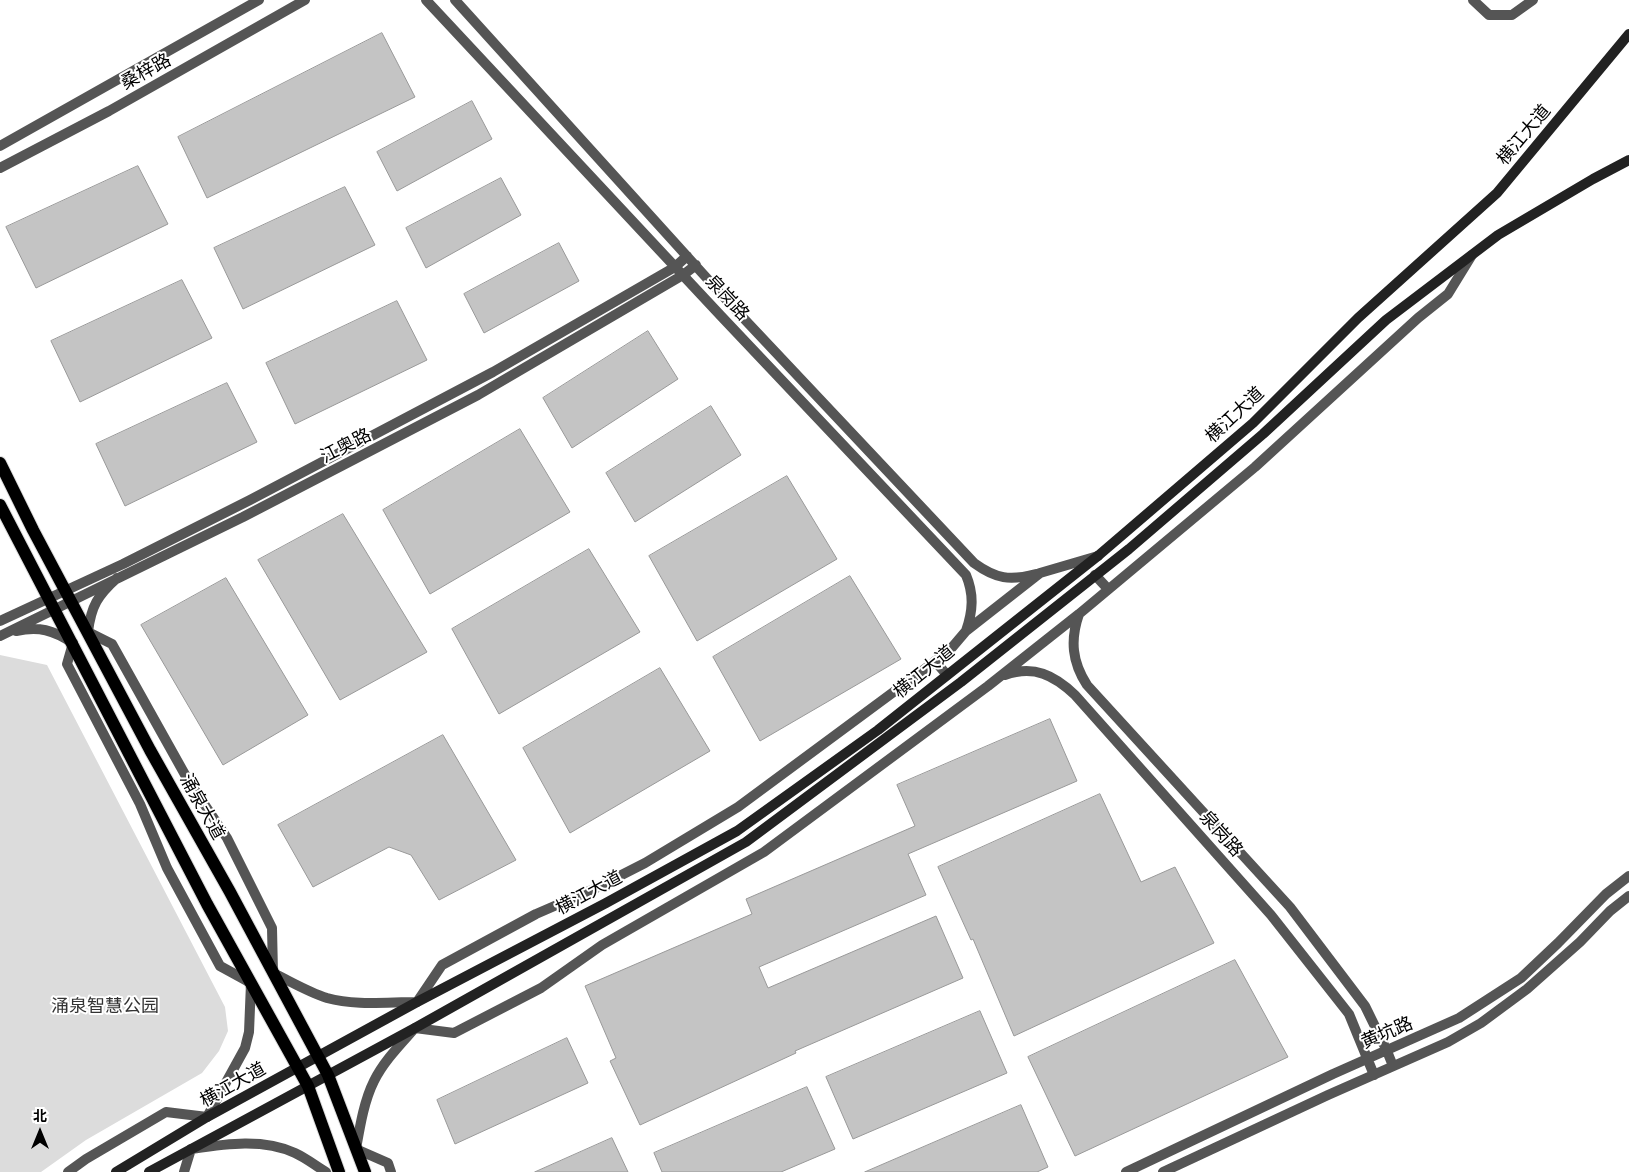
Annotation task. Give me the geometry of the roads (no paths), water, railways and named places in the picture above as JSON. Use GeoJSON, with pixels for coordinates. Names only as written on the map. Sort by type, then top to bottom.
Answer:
{"type":"FeatureCollection","features":[{"type":"Feature","properties":{"kind":"main road","name":"横江大道"},"geometry":{"type":"LineString","coordinates":[[116,1172],[208,1117],[417,1002],[606,903],[737,831],[878,730],[1099,555],[1253,423],[1358,318],[1497,193],[1629,34]]}},
{"type":"Feature","properties":{"kind":"main road","name":"横江大道"},"geometry":{"type":"LineString","coordinates":[[149,1172],[415,1028],[746,842],[961,682],[1129,549],[1263,434],[1386,320],[1498,235],[1629,160]]}},
{"type":"Feature","properties":{"kind":"main road","name":"涌泉大道"},"geometry":{"type":"LineString","coordinates":[[0,463],[150,750],[328,1075],[365,1172]]}},
{"type":"Feature","properties":{"kind":"main road"},"geometry":{"type":"LineString","coordinates":[[0,505],[208,904],[308,1086],[339,1172]]}},
{"type":"Feature","properties":{"kind":"street","name":"桑梓路"},"geometry":{"type":"LineString","coordinates":[[0,146],[259,0]]}},
{"type":"Feature","properties":{"kind":"street","name":"桑梓路"},"geometry":{"type":"LineString","coordinates":[[0,168],[109,111],[305,0]]}},
{"type":"Feature","properties":{"kind":"street","name":"泉岗路"},"geometry":{"type":"LineString","coordinates":[[426,0],[675,267],[964,572],[970,584],[972,605],[972,616],[966,631]]}},
{"type":"Feature","properties":{"kind":"street","name":"泉岗路"},"geometry":{"type":"LineString","coordinates":[[454,0],[696,265],[974,563],[985,571],[1006,578],[1018,579],[1099,555]]}},
{"type":"Feature","properties":{"kind":"street"},"geometry":{"type":"LineString","coordinates":[[1473,0],[1489,15],[1512,15],[1533,0]]}},
{"type":"Feature","properties":{"kind":"street"},"geometry":{"type":"LineString","coordinates":[[391,1172],[388,1163],[356,1149],[363,1116],[374,1082],[392,1055],[415,1028],[454,1033],[541,988],[602,945],[764,852],[973,696],[1079,614],[1255,468],[1410,324],[1448,294],[1472,254]]}},
{"type":"Feature","properties":{"kind":"street","name":"江奥路"},"geometry":{"type":"LineString","coordinates":[[1,635],[52,604],[493,372],[675,267],[688,256]]}},
{"type":"Feature","properties":{"kind":"street","name":"江奥路"},"geometry":{"type":"LineString","coordinates":[[69,596],[117,578],[243,517],[478,395],[683,275],[696,265]]}},
{"type":"Feature","properties":{"kind":"street"},"geometry":{"type":"LineString","coordinates":[[964,572],[974,563]]}},
{"type":"Feature","properties":{"kind":"street"},"geometry":{"type":"LineString","coordinates":[[117,578],[104,590],[96,602],[90,618],[88,632],[112,644],[188,780],[227,838],[272,928],[273,973],[320,995],[339,1001],[417,1002],[442,964],[536,914],[596,888],[645,863],[738,807],[949,651],[966,631],[1040,573]]}},
{"type":"Feature","properties":{"kind":"street"},"geometry":{"type":"LineString","coordinates":[[1095,575],[1108,589]]}},
{"type":"Feature","properties":{"kind":"street","name":"江奥路"},"geometry":{"type":"LineString","coordinates":[[0,621],[52,604]]}},
{"type":"Feature","properties":{"kind":"street","name":"泉岗路"},"geometry":{"type":"LineString","coordinates":[[1079,614],[1074,627],[1073,652],[1076,664],[1087,685],[1290,907],[1365,1006],[1393,1066]]}},
{"type":"Feature","properties":{"kind":"street"},"geometry":{"type":"LineString","coordinates":[[1,635],[28,629],[47,630],[59,634],[73,643],[66,664],[140,804],[167,868],[220,966],[251,983],[249,1032],[246,1048],[208,1117],[166,1112],[86,1159],[68,1172]]}},
{"type":"Feature","properties":{"kind":"street"},"geometry":{"type":"LineString","coordinates":[[935,661],[947,675]]}},
{"type":"Feature","properties":{"kind":"street","name":"泉岗路"},"geometry":{"type":"LineString","coordinates":[[999,676],[1016,671],[1031,671],[1045,674],[1061,683],[1076,695],[1271,915],[1349,1014],[1374,1075]]}},
{"type":"Feature","properties":{"kind":"street"},"geometry":{"type":"LineString","coordinates":[[961,682],[973,696]]}},
{"type":"Feature","properties":{"kind":"street"},"geometry":{"type":"LineString","coordinates":[[1076,695],[1087,685]]}},
{"type":"Feature","properties":{"kind":"street","name":"黄坑路"},"geometry":{"type":"LineString","coordinates":[[1126,1172],[1333,1074],[1459,1018],[1521,978],[1606,894],[1629,876]]}},
{"type":"Feature","properties":{"kind":"street","name":"黄坑路"},"geometry":{"type":"LineString","coordinates":[[1163,1172],[1448,1042],[1481,1023],[1527,989],[1629,896]]}},
{"type":"Feature","properties":{"kind":"street"},"geometry":{"type":"LineString","coordinates":[[184,1172],[191,1149],[232,1144],[265,1145],[281,1148],[296,1154],[326,1172]]}},
{"type":"Feature","properties":{"kind":"park label","name":"涌泉智慧公园"},"geometry":{"type":"Point","coordinates":[105,1007]}}]}
